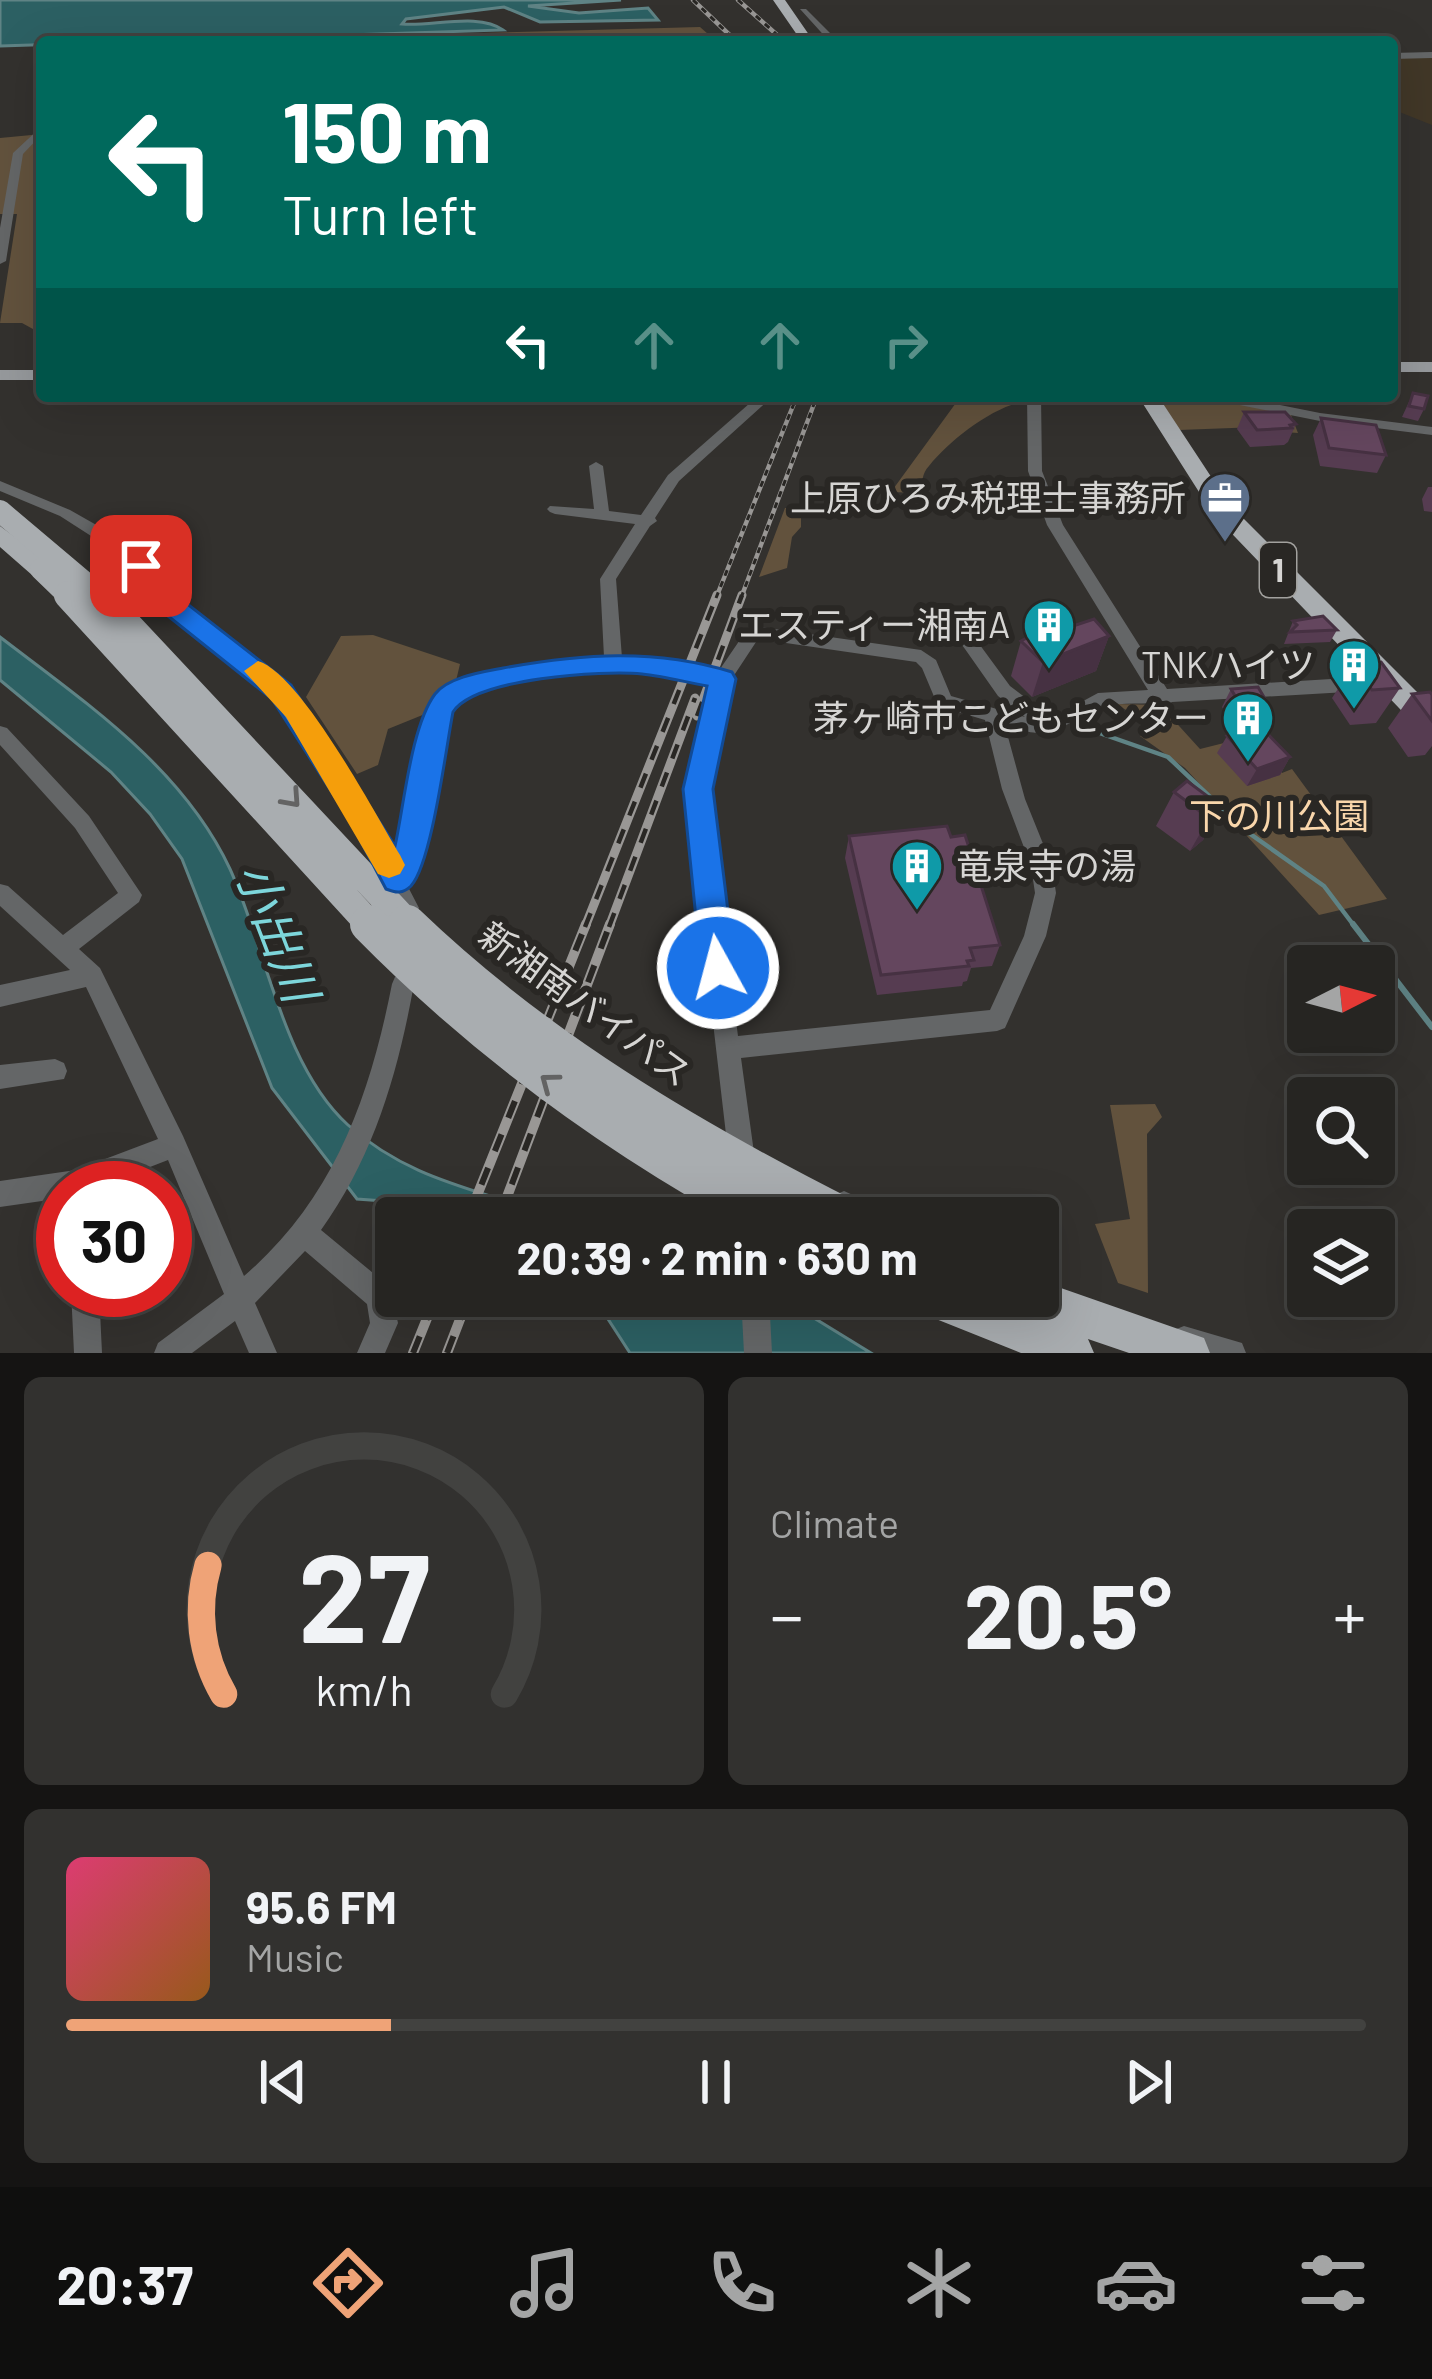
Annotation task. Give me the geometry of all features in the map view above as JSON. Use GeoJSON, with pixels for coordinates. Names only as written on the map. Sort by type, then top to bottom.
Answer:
{"type":"FeatureCollection","features":[{"type":"Feature","properties":{"kind":"highway"},"geometry":{"type":"LineString","coordinates":[[779,0],[804,36]]}},
{"type":"Feature","properties":{"kind":"highway","name":"1"},"geometry":{"type":"LineString","coordinates":[[1152,402],[1220,508],[1432,724]]}},
{"type":"Feature","properties":{"kind":"highway","name":"新湘南バイパス"},"geometry":{"type":"LineString","coordinates":[[0,511],[36,537],[130,625],[389,906],[456,968],[535,1033],[676,1126],[808,1197]]}},
{"type":"Feature","properties":{"kind":"highway"},"geometry":{"type":"LineString","coordinates":[[0,534],[121,644],[353,908],[453,1006],[591,1113],[730,1197]]}},
{"type":"Feature","properties":{"kind":"highway"},"geometry":{"type":"LineString","coordinates":[[1059,1307],[1190,1353]]}},
{"type":"Feature","properties":{"kind":"highway"},"geometry":{"type":"LineString","coordinates":[[983,1317],[1073,1353]]}},
{"type":"Feature","properties":{"kind":"main road"},"geometry":{"type":"LineString","coordinates":[[1398,367],[1432,367]]}},
{"type":"Feature","properties":{"kind":"main road"},"geometry":{"type":"LineString","coordinates":[[0,375],[36,375]]}},
{"type":"Feature","properties":{"kind":"street"},"geometry":{"type":"LineString","coordinates":[[803,11],[830,36]]}},
{"type":"Feature","properties":{"kind":"street"},"geometry":{"type":"LineString","coordinates":[[1398,56],[1432,55]]}},
{"type":"Feature","properties":{"kind":"street"},"geometry":{"type":"LineString","coordinates":[[0,261],[18,153],[36,135]]}},
{"type":"Feature","properties":{"kind":"street"},"geometry":{"type":"LineString","coordinates":[[613,662],[608,579],[673,478],[759,402]]}},
{"type":"Feature","properties":{"kind":"street"},"geometry":{"type":"LineString","coordinates":[[1034,402],[1035,471],[1055,525],[1164,700]]}},
{"type":"Feature","properties":{"kind":"street"},"geometry":{"type":"LineString","coordinates":[[1245,402],[1432,431]]}},
{"type":"Feature","properties":{"kind":"street"},"geometry":{"type":"LineString","coordinates":[[596,466],[602,514]]}},
{"type":"Feature","properties":{"kind":"street"},"geometry":{"type":"LineString","coordinates":[[0,486],[65,513],[108,539],[141,566],[152,590],[282,692],[360,811],[408,908]]}},
{"type":"Feature","properties":{"kind":"street"},"geometry":{"type":"LineString","coordinates":[[555,508],[649,520]]}},
{"type":"Feature","properties":{"kind":"street"},"geometry":{"type":"LineString","coordinates":[[746,1197],[698,808],[700,766],[722,679],[754,632],[921,656],[930,664],[944,701],[1037,728],[1098,700],[1164,700],[1390,681]]}},
{"type":"Feature","properties":{"kind":"street"},"geometry":{"type":"LineString","coordinates":[[971,645],[1004,692],[1049,726]]}},
{"type":"Feature","properties":{"kind":"street"},"geometry":{"type":"LineString","coordinates":[[397,880],[407,865],[439,710],[449,695],[480,683],[613,662],[722,679]]}},
{"type":"Feature","properties":{"kind":"street"},"geometry":{"type":"LineString","coordinates":[[728,1048],[997,1020],[1033,946],[1045,904],[1045,882],[1014,796],[994,717]]}},
{"type":"Feature","properties":{"kind":"street"},"geometry":{"type":"LineString","coordinates":[[0,733],[82,822],[131,895],[64,947]]}},
{"type":"Feature","properties":{"kind":"street"},"geometry":{"type":"LineString","coordinates":[[0,893],[92,975],[174,1145],[263,1353]]}},
{"type":"Feature","properties":{"kind":"street"},"geometry":{"type":"LineString","coordinates":[[0,996],[92,975]]}},
{"type":"Feature","properties":{"kind":"street"},"geometry":{"type":"LineString","coordinates":[[168,1353],[240,1300],[308,1228],[359,1146],[389,1068],[404,984]]}},
{"type":"Feature","properties":{"kind":"street"},"geometry":{"type":"LineString","coordinates":[[595,1052],[741,1152],[832,1197]]}},
{"type":"Feature","properties":{"kind":"street"},"geometry":{"type":"LineString","coordinates":[[0,1077],[55,1071]]}},
{"type":"Feature","properties":{"kind":"street"},"geometry":{"type":"LineString","coordinates":[[136,1161],[174,1145]]}},
{"type":"Feature","properties":{"kind":"street"},"geometry":{"type":"LineString","coordinates":[[0,1194],[36,1190]]}},
{"type":"Feature","properties":{"kind":"street"},"geometry":{"type":"LineString","coordinates":[[308,1228],[380,1297],[384,1323],[371,1353]]}},
{"type":"Feature","properties":{"kind":"street"},"geometry":{"type":"LineString","coordinates":[[1059,1296],[1232,1353]]}},
{"type":"Feature","properties":{"kind":"street"},"geometry":{"type":"LineString","coordinates":[[86,1317],[88,1353]]}},
{"type":"Feature","properties":{"kind":"street"},"geometry":{"type":"LineString","coordinates":[[756,1317],[758,1353]]}},
{"type":"Feature","properties":{"kind":"shaded area"},"geometry":{"type":"Polygon","coordinates":[[[1432,57],[1432,125],[1398,111],[1398,58],[1432,57]]]}},
{"type":"Feature","properties":{"kind":"green space"},"geometry":{"type":"Polygon","coordinates":[[[700,27],[710,36],[374,36],[700,27]]]}},
{"type":"Feature","properties":{"kind":"green space"},"geometry":{"type":"Polygon","coordinates":[[[36,135],[36,331],[22,323],[0,323],[17,214],[0,214],[0,138],[36,135]]]}},
{"type":"Feature","properties":{"kind":"green space"},"geometry":{"type":"Polygon","coordinates":[[[957,402],[1022,402],[986,417],[948,446],[927,469],[920,493],[891,492],[957,402]]]}},
{"type":"Feature","properties":{"kind":"green space"},"geometry":{"type":"Polygon","coordinates":[[[1162,402],[1231,402],[1291,415],[1298,433],[1285,432],[1282,426],[1179,430],[1162,402]]]}},
{"type":"Feature","properties":{"kind":"green space"},"geometry":{"type":"Polygon","coordinates":[[[785,508],[801,508],[801,527],[792,537],[787,568],[759,577],[785,508]]]}},
{"type":"Feature","properties":{"kind":"green space"},"geometry":{"type":"Polygon","coordinates":[[[373,635],[460,664],[455,685],[434,696],[425,714],[388,729],[378,765],[357,774],[306,697],[341,636],[373,635]]]}},
{"type":"Feature","properties":{"kind":"green space","name":"下の川公園"},"geometry":{"type":"Polygon","coordinates":[[[1116,704],[1160,705],[1200,749],[1252,736],[1282,773],[1292,769],[1387,899],[1319,915],[1185,768],[1140,736],[1153,726],[1116,704]]]}},
{"type":"Feature","properties":{"kind":"green space"},"geometry":{"type":"Polygon","coordinates":[[[1155,1104],[1162,1117],[1147,1134],[1148,1293],[1118,1283],[1095,1224],[1130,1219],[1110,1105],[1155,1104]]]}},
{"type":"Feature","properties":{"kind":"water"},"geometry":{"type":"Polygon","coordinates":[[[0,0],[621,0],[528,6],[579,13],[648,8],[658,20],[540,22],[504,7],[406,19],[402,24],[468,21],[503,30],[36,36],[36,45],[0,46],[0,0]]]}},
{"type":"Feature","properties":{"kind":"water"},"geometry":{"type":"Polygon","coordinates":[[[0,637],[130,740],[186,799],[230,869],[307,1071],[348,1125],[397,1160],[493,1197],[357,1199],[272,1088],[182,859],[150,814],[111,772],[0,680],[0,637]]]}},
{"type":"Feature","properties":{"kind":"water"},"geometry":{"type":"Polygon","coordinates":[[[607,1317],[812,1317],[871,1353],[630,1353],[607,1317]]]}},
{"type":"Feature","properties":{"kind":"building"},"geometry":{"type":"Polygon","coordinates":[[[1413,393],[1428,396],[1424,409],[1409,406],[1413,393]]]}},
{"type":"Feature","properties":{"kind":"building"},"geometry":{"type":"Polygon","coordinates":[[[1244,412],[1285,412],[1296,424],[1257,430],[1244,412]]]}},
{"type":"Feature","properties":{"kind":"building"},"geometry":{"type":"Polygon","coordinates":[[[1321,418],[1376,425],[1386,455],[1329,448],[1321,418]]]}},
{"type":"Feature","properties":{"kind":"building"},"geometry":{"type":"Polygon","coordinates":[[[1323,616],[1337,630],[1290,632],[1297,625],[1293,621],[1323,616]]]}},
{"type":"Feature","properties":{"kind":"building"},"geometry":{"type":"Polygon","coordinates":[[[1094,619],[1109,636],[1043,662],[1021,641],[1057,621],[1064,629],[1094,619]]]}},
{"type":"Feature","properties":{"kind":"building"},"geometry":{"type":"Polygon","coordinates":[[[1381,662],[1400,688],[1372,690],[1354,664],[1381,662]]]}},
{"type":"Feature","properties":{"kind":"building"},"geometry":{"type":"Polygon","coordinates":[[[1258,687],[1271,709],[1244,711],[1231,689],[1258,687]]]}},
{"type":"Feature","properties":{"kind":"building"},"geometry":{"type":"Polygon","coordinates":[[[1412,694],[1432,695],[1432,721],[1412,694]]]}},
{"type":"Feature","properties":{"kind":"building"},"geometry":{"type":"Polygon","coordinates":[[[1259,725],[1290,757],[1257,769],[1227,736],[1259,725]]]}},
{"type":"Feature","properties":{"kind":"building"},"geometry":{"type":"Polygon","coordinates":[[[1187,781],[1222,807],[1209,818],[1174,792],[1187,781]]]}},
{"type":"Feature","properties":{"kind":"building","name":"竜泉寺の湯"},"geometry":{"type":"Polygon","coordinates":[[[947,826],[951,837],[965,835],[1000,945],[970,948],[974,960],[967,961],[969,966],[881,975],[849,836],[947,826]]]}},
{"type":"Feature","properties":{"kind":"waterway"},"geometry":{"type":"LineString","coordinates":[[1088,729],[1168,757],[1246,831],[1324,886],[1355,927]]}},
{"type":"Feature","properties":{"kind":"waterway"},"geometry":{"type":"LineString","coordinates":[[1353,924],[1432,1027]]}},
{"type":"Feature","properties":{"kind":"railway"},"geometry":{"type":"LineString","coordinates":[[693,0],[731,36]]}},
{"type":"Feature","properties":{"kind":"railway"},"geometry":{"type":"LineString","coordinates":[[738,0],[778,36]]}},
{"type":"Feature","properties":{"kind":"railway"},"geometry":{"type":"LineString","coordinates":[[716,598],[795,402]]}},
{"type":"Feature","properties":{"kind":"railway"},"geometry":{"type":"LineString","coordinates":[[741,598],[815,402]]}},
{"type":"Feature","properties":{"kind":"railway"},"geometry":{"type":"LineString","coordinates":[[585,927],[717,595]]}},
{"type":"Feature","properties":{"kind":"railway"},"geometry":{"type":"LineString","coordinates":[[697,716],[742,595]]}},
{"type":"Feature","properties":{"kind":"railway"},"geometry":{"type":"LineString","coordinates":[[609,927],[695,698]]}},
{"type":"Feature","properties":{"kind":"railway"},"geometry":{"type":"LineString","coordinates":[[476,1197],[586,924]]}},
{"type":"Feature","properties":{"kind":"railway"},"geometry":{"type":"LineString","coordinates":[[507,1197],[610,924]]}},
{"type":"Feature","properties":{"kind":"railway"},"geometry":{"type":"LineString","coordinates":[[413,1353],[428,1317]]}},
{"type":"Feature","properties":{"kind":"railway"},"geometry":{"type":"LineString","coordinates":[[447,1353],[461,1317]]}},
{"type":"Feature","properties":{"kind":"slow traffic"},"geometry":{"type":"LineString","coordinates":[[258,671],[296,710],[389,865]]}},
{"type":"Feature","properties":{"kind":"place","name":"上原ひろみ税理士事務所"},"geometry":{"type":"Point","coordinates":[1225,544]}},
{"type":"Feature","properties":{"kind":"place","name":"エスティー湘南A"},"geometry":{"type":"Point","coordinates":[1049,671]}},
{"type":"Feature","properties":{"kind":"place","name":"TNKハイツ"},"geometry":{"type":"Point","coordinates":[1354,711]}},
{"type":"Feature","properties":{"kind":"place","name":"茅ヶ崎市こどもセンター"},"geometry":{"type":"Point","coordinates":[1248,764]}},
{"type":"Feature","properties":{"kind":"place","name":"竜泉寺の湯"},"geometry":{"type":"Point","coordinates":[917,912]}},
{"type":"Feature","properties":{"kind":"route"},"geometry":{"type":"LineString","coordinates":[[141,566],[152,590],[282,692],[360,811],[397,880],[407,865],[439,710],[449,695],[480,683],[581,663],[642,664],[722,679],[698,789],[718,968]]}},
{"type":"Feature","properties":{"kind":"water label","name":"小出川"},"geometry":{"type":"Point","coordinates":[277,932]}}]}
